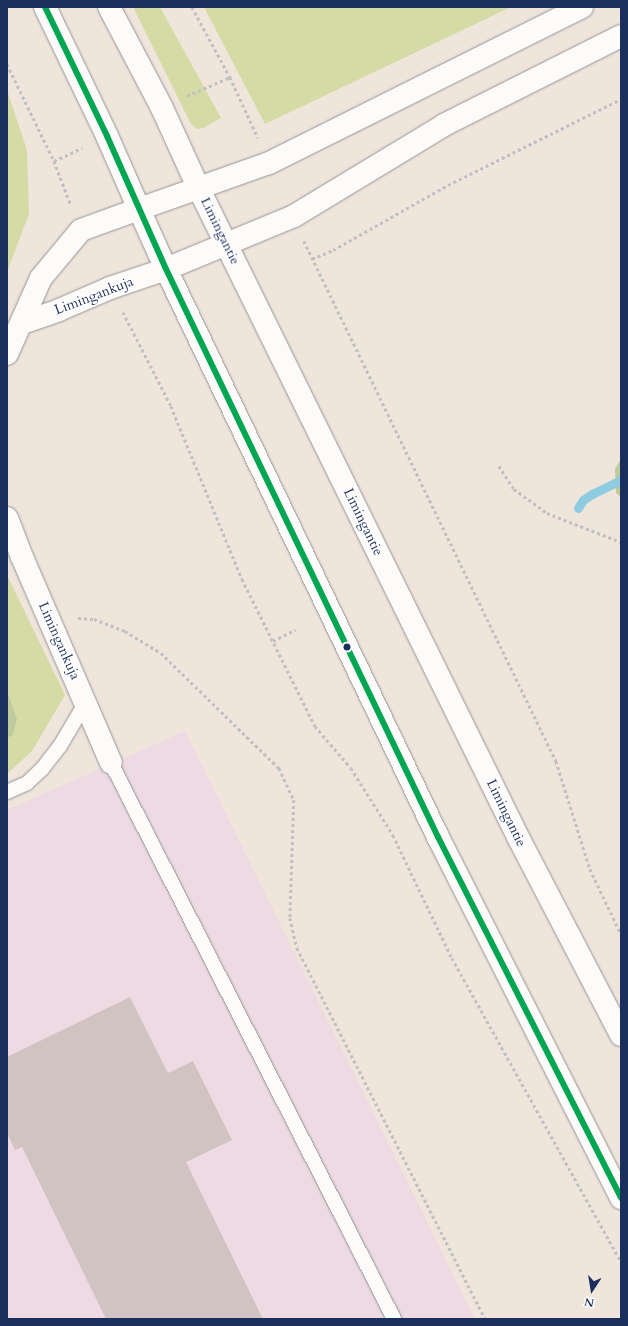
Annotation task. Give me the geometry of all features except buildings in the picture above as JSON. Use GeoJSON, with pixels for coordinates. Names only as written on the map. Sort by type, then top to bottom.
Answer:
{"type":"FeatureCollection","features":[{"type":"Feature","properties":{"kind":"main road"},"geometry":{"type":"LineString","coordinates":[[45,7],[107,136],[166,269],[438,837],[621,1198]]}},
{"type":"Feature","properties":{"kind":"main road","name":"Limingantie"},"geometry":{"type":"LineString","coordinates":[[109,7],[162,108],[198,187],[519,840],[621,1035]]}},
{"type":"Feature","properties":{"kind":"main road","name":"Limingankuja"},"geometry":{"type":"LineString","coordinates":[[7,354],[41,278],[81,230],[139,208],[269,163],[582,7]]}},
{"type":"Feature","properties":{"kind":"main road","name":"Limingankuja"},"geometry":{"type":"LineString","coordinates":[[22,323],[60,310],[110,288],[166,269],[294,216],[444,125],[621,36]]}},
{"type":"Feature","properties":{"kind":"main road","name":"Limingankuja"},"geometry":{"type":"LineString","coordinates":[[7,518],[22,557],[86,702],[111,763]]}},
{"type":"Feature","properties":{"kind":"lane"},"geometry":{"type":"LineString","coordinates":[[7,792],[27,783],[42,769],[60,746],[86,702]]}},
{"type":"Feature","properties":{"kind":"lane"},"geometry":{"type":"LineString","coordinates":[[111,763],[394,1319]]}},
{"type":"Feature","properties":{"kind":"path"},"geometry":{"type":"LineString","coordinates":[[192,7],[230,77],[269,163]]}},
{"type":"Feature","properties":{"kind":"path"},"geometry":{"type":"LineString","coordinates":[[7,64],[54,161],[81,230]]}},
{"type":"Feature","properties":{"kind":"path"},"geometry":{"type":"LineString","coordinates":[[312,259],[334,250],[448,185],[621,99]]}},
{"type":"Feature","properties":{"kind":"path"},"geometry":{"type":"LineString","coordinates":[[294,216],[312,259],[556,761],[590,868],[621,934]]}},
{"type":"Feature","properties":{"kind":"path"},"geometry":{"type":"LineString","coordinates":[[110,288],[171,406],[242,579],[315,726],[351,768],[393,835],[452,958],[621,1262]]}},
{"type":"Feature","properties":{"kind":"path"},"geometry":{"type":"LineString","coordinates":[[500,466],[514,489],[547,513],[621,542]]}},
{"type":"Feature","properties":{"kind":"path"},"geometry":{"type":"LineString","coordinates":[[48,616],[94,619],[125,631],[161,653],[279,768],[294,800],[290,918],[297,948],[485,1319]]}},
{"type":"Feature","properties":{"kind":"path"},"geometry":{"type":"LineString","coordinates":[[273,641],[295,630]]}},
{"type":"Feature","properties":{"kind":"shaded area"},"geometry":{"type":"Polygon","coordinates":[[[185,731],[475,1319],[7,1319],[7,810],[185,731]]]}},
{"type":"Feature","properties":{"kind":"green space"},"geometry":{"type":"Polygon","coordinates":[[[133,7],[160,7],[221,118],[203,128],[197,129],[191,124],[133,7]]]}},
{"type":"Feature","properties":{"kind":"green space"},"geometry":{"type":"Polygon","coordinates":[[[204,7],[511,7],[265,124],[204,7]]]}},
{"type":"Feature","properties":{"kind":"green space"},"geometry":{"type":"Polygon","coordinates":[[[7,90],[27,150],[29,214],[7,272],[7,90]]]}},
{"type":"Feature","properties":{"kind":"green space"},"geometry":{"type":"Polygon","coordinates":[[[621,459],[621,497],[616,493],[615,469],[621,459]]]}},
{"type":"Feature","properties":{"kind":"green space"},"geometry":{"type":"Polygon","coordinates":[[[7,575],[65,695],[32,751],[7,774],[7,738],[13,735],[17,719],[7,690],[7,575]]]}},
{"type":"Feature","properties":{"kind":"green space"},"geometry":{"type":"Polygon","coordinates":[[[7,690],[17,719],[13,735],[7,738],[7,690]]]}},
{"type":"Feature","properties":{"kind":"waterway"},"geometry":{"type":"LineString","coordinates":[[578,508],[583,500],[592,494],[621,480]]}},
{"type":"Feature","properties":{"kind":"transit line"},"geometry":{"type":"LineString","coordinates":[[45,7],[107,136],[166,269],[438,837],[621,1198]]}}]}
